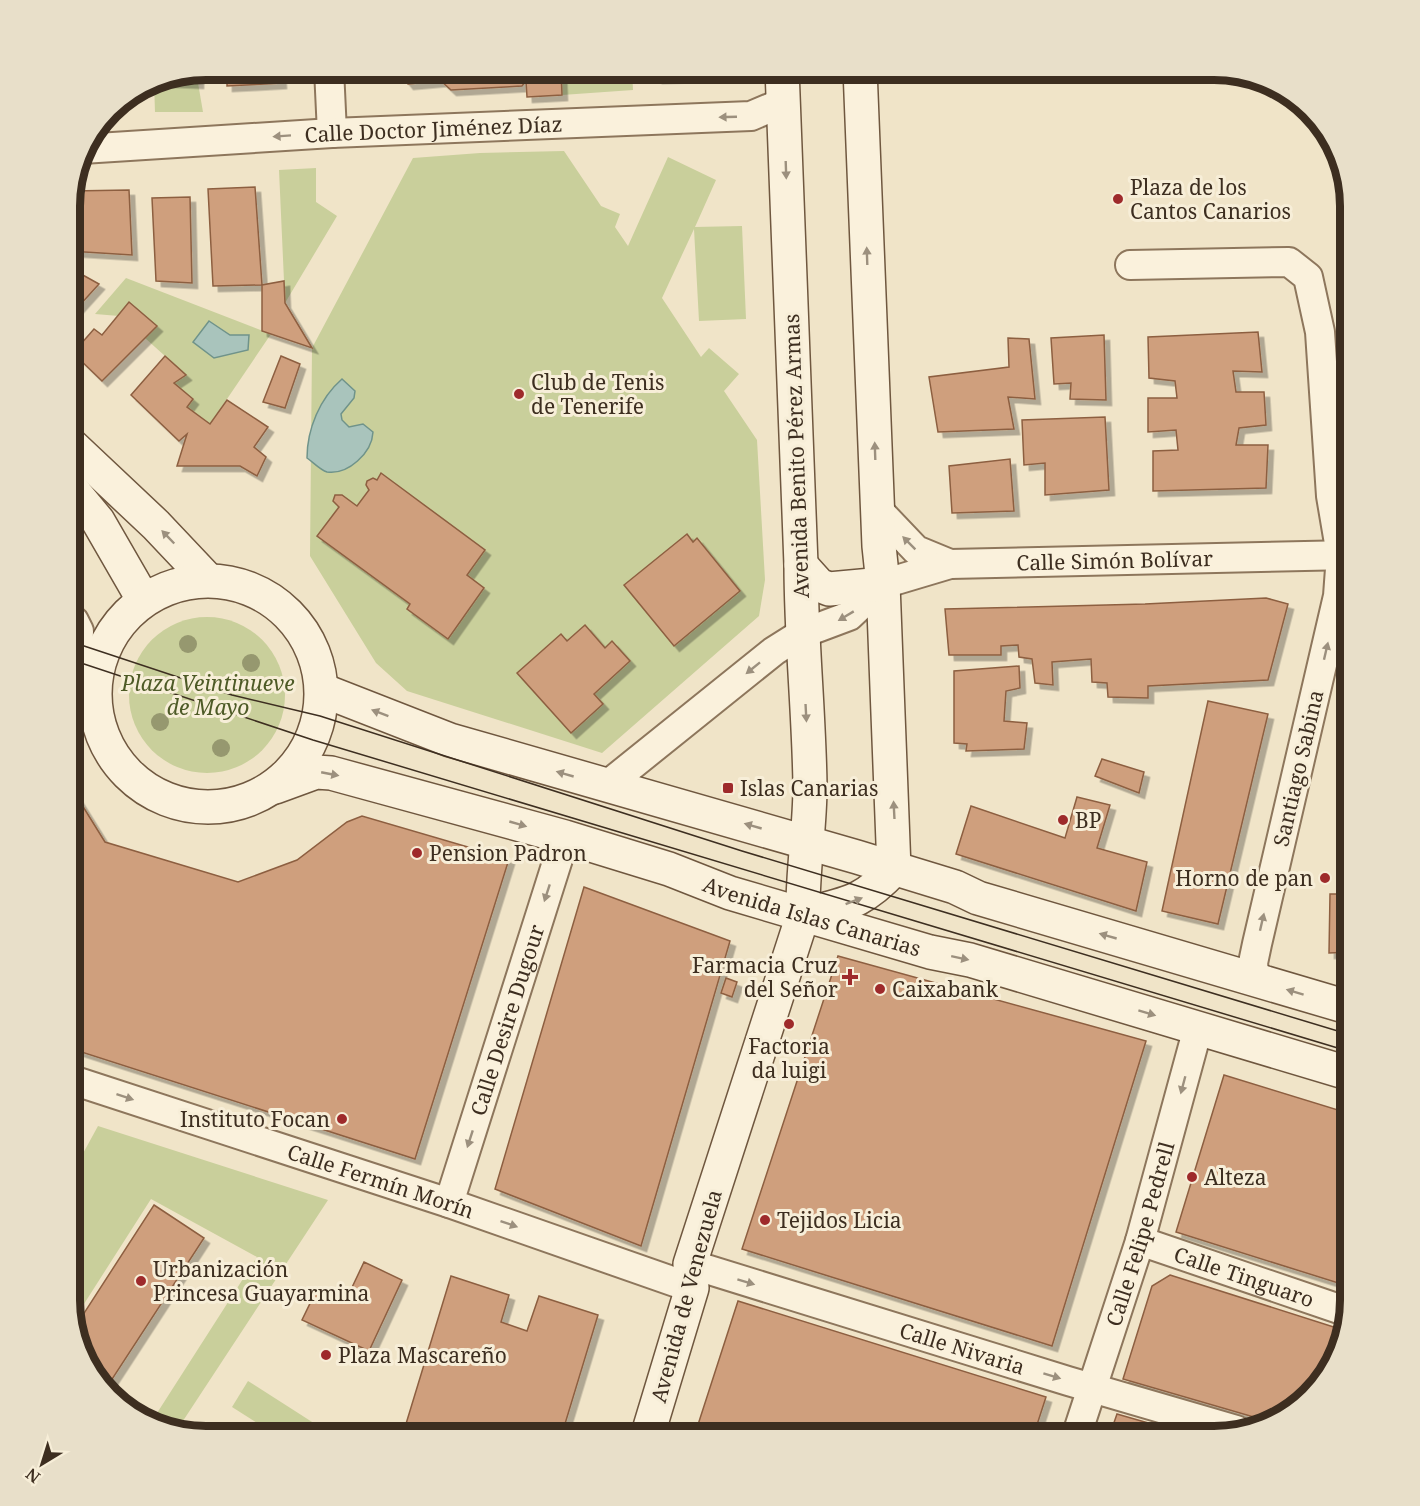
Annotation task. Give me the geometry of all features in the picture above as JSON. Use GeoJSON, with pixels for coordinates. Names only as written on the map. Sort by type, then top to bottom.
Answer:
{"type":"FeatureCollection","features":[{"type":"Feature","properties":{"kind":"main road","name":"Avenida Benito Pérez Armas"},"geometry":{"type":"LineString","coordinates":[[783,80],[801,565],[801,634],[810,785],[809,843]]}},
{"type":"Feature","properties":{"kind":"main road"},"geometry":{"type":"LineString","coordinates":[[803,915],[856,902],[874,891],[894,869],[860,80]]}},
{"type":"Feature","properties":{"kind":"main road"},"geometry":{"type":"LineString","coordinates":[[80,453],[156,525],[208,580]]}},
{"type":"Feature","properties":{"kind":"main road"},"geometry":{"type":"LineString","coordinates":[[80,499],[98,521],[143,599]]}},
{"type":"Feature","properties":{"kind":"main road"},"geometry":{"type":"LineString","coordinates":[[801,565],[819,585],[829,589],[883,584]]}},
{"type":"Feature","properties":{"kind":"main road"},"geometry":{"type":"LineString","coordinates":[[208,580],[243,586],[274,602],[298,625],[315,656],[322,690],[320,716],[313,740],[297,766],[274,787],[240,804],[201,808],[164,799],[131,779],[107,748],[86,701],[101,652],[118,622],[143,599],[174,585],[208,580]]}},
{"type":"Feature","properties":{"kind":"main road"},"geometry":{"type":"LineString","coordinates":[[322,690],[450,740],[809,843],[955,887],[978,898],[1340,1005]]}},
{"type":"Feature","properties":{"kind":"main road","name":"Avenida Islas Canarias"},"geometry":{"type":"LineString","coordinates":[[274,787],[316,772],[331,773],[565,837],[803,915],[930,952],[970,960],[1340,1071]]}},
{"type":"Feature","properties":{"kind":"main road","name":"Avenida de Venezuela"},"geometry":{"type":"LineString","coordinates":[[650,1426],[691,1276],[803,915],[802,888],[809,843]]}},
{"type":"Feature","properties":{"kind":"street"},"geometry":{"type":"LineString","coordinates":[[330,80],[332,133]]}},
{"type":"Feature","properties":{"kind":"street","name":"Calle Doctor Jiménez Díaz"},"geometry":{"type":"LineString","coordinates":[[93,148],[332,133],[751,116],[784,102]]}},
{"type":"Feature","properties":{"kind":"street","name":"Santiago Sabina"},"geometry":{"type":"LineString","coordinates":[[1130,265],[1289,262],[1308,277],[1320,332],[1332,507],[1340,534]]}},
{"type":"Feature","properties":{"kind":"street"},"geometry":{"type":"LineString","coordinates":[[877,509],[916,550],[950,564]]}},
{"type":"Feature","properties":{"kind":"street","name":"Calle Simón Bolívar"},"geometry":{"type":"LineString","coordinates":[[883,584],[950,564],[1340,555]]}},
{"type":"Feature","properties":{"kind":"street"},"geometry":{"type":"LineString","coordinates":[[606,786],[774,651],[801,634],[849,616],[883,584]]}},
{"type":"Feature","properties":{"kind":"street","name":"Santiago Sabina"},"geometry":{"type":"LineString","coordinates":[[1255,980],[1253,963],[1257,944],[1340,586]]}},
{"type":"Feature","properties":{"kind":"street"},"geometry":{"type":"LineString","coordinates":[[80,671],[86,701]]}},
{"type":"Feature","properties":{"kind":"street","name":"Calle Desire Dugour"},"geometry":{"type":"LineString","coordinates":[[449,1203],[565,837]]}},
{"type":"Feature","properties":{"kind":"street","name":"Calle Felipe Pedrell"},"geometry":{"type":"LineString","coordinates":[[1079,1426],[1140,1241],[1198,1028]]}},
{"type":"Feature","properties":{"kind":"street","name":"Calle Fermín Morín"},"geometry":{"type":"LineString","coordinates":[[80,1082],[449,1203],[691,1276]]}},
{"type":"Feature","properties":{"kind":"street","name":"Calle Tinguaro"},"geometry":{"type":"LineString","coordinates":[[1140,1241],[1340,1309]]}},
{"type":"Feature","properties":{"kind":"street","name":"Calle Nivaria"},"geometry":{"type":"LineString","coordinates":[[691,1276],[1222,1426]]}},
{"type":"Feature","properties":{"kind":"green space"},"geometry":{"type":"Polygon","coordinates":[[[561,80],[633,80],[633,90],[562,95],[561,80]]]}},
{"type":"Feature","properties":{"kind":"green space"},"geometry":{"type":"Polygon","coordinates":[[[180,82],[198,83],[203,112],[155,112],[154,91],[180,82]]]}},
{"type":"Feature","properties":{"kind":"green space","name":"Club de Tenis de Tenerife"},"geometry":{"type":"Polygon","coordinates":[[[564,151],[601,206],[620,214],[615,227],[628,246],[668,157],[716,180],[695,227],[742,226],[746,319],[699,321],[694,229],[662,298],[701,357],[709,348],[739,374],[724,391],[757,440],[765,580],[759,616],[602,753],[407,691],[376,663],[310,556],[312,348],[413,158],[480,153],[564,151]]]}},
{"type":"Feature","properties":{"kind":"green space"},"geometry":{"type":"Polygon","coordinates":[[[316,168],[316,202],[337,216],[285,303],[279,170],[316,168]]]}},
{"type":"Feature","properties":{"kind":"green space"},"geometry":{"type":"Polygon","coordinates":[[[126,278],[271,334],[210,424],[187,407],[193,399],[174,383],[185,374],[145,338],[157,326],[119,316],[95,314],[126,278]]]}},
{"type":"Feature","properties":{"kind":"green space","name":"Plaza Veintinueve de Mayo"},"geometry":{"type":"Polygon","coordinates":[[[207,617],[237,623],[262,640],[279,665],[285,695],[279,725],[262,750],[237,767],[207,773],[177,767],[152,750],[135,725],[129,695],[135,665],[152,640],[177,623],[207,617]]]}},
{"type":"Feature","properties":{"kind":"green space"},"geometry":{"type":"Polygon","coordinates":[[[98,1126],[328,1200],[181,1424],[155,1416],[257,1257],[151,1199],[81,1309],[80,1159],[98,1126]]]}},
{"type":"Feature","properties":{"kind":"green space"},"geometry":{"type":"Polygon","coordinates":[[[248,1381],[318,1426],[262,1426],[232,1407],[248,1381]]]}},
{"type":"Feature","properties":{"kind":"water"},"geometry":{"type":"Polygon","coordinates":[[[209,321],[230,335],[249,335],[248,350],[214,358],[193,342],[209,321]]]}},
{"type":"Feature","properties":{"kind":"water"},"geometry":{"type":"Polygon","coordinates":[[[342,379],[355,391],[354,398],[341,414],[342,420],[349,427],[363,424],[373,432],[372,440],[364,455],[351,466],[335,472],[327,472],[307,458],[309,436],[321,405],[342,379]]]}},
{"type":"Feature","properties":{"kind":"building"},"geometry":{"type":"Polygon","coordinates":[[[198,80],[198,83],[180,82],[198,80]]]}},
{"type":"Feature","properties":{"kind":"building"},"geometry":{"type":"Polygon","coordinates":[[[227,80],[281,80],[281,83],[227,86],[227,80]]]}},
{"type":"Feature","properties":{"kind":"building"},"geometry":{"type":"Polygon","coordinates":[[[405,80],[561,80],[562,95],[527,97],[526,81],[522,86],[451,90],[441,81],[408,84],[405,80]]]}},
{"type":"Feature","properties":{"kind":"building"},"geometry":{"type":"Polygon","coordinates":[[[255,187],[262,285],[213,286],[208,189],[255,187]]]}},
{"type":"Feature","properties":{"kind":"building"},"geometry":{"type":"Polygon","coordinates":[[[129,190],[132,255],[80,252],[81,191],[129,190]]]}},
{"type":"Feature","properties":{"kind":"building"},"geometry":{"type":"Polygon","coordinates":[[[190,197],[192,283],[156,281],[152,198],[190,197]]]}},
{"type":"Feature","properties":{"kind":"building"},"geometry":{"type":"Polygon","coordinates":[[[80,273],[99,284],[80,305],[80,273]]]}},
{"type":"Feature","properties":{"kind":"building"},"geometry":{"type":"Polygon","coordinates":[[[284,281],[285,303],[312,348],[262,331],[262,285],[284,281]]]}},
{"type":"Feature","properties":{"kind":"building"},"geometry":{"type":"Polygon","coordinates":[[[129,302],[157,326],[102,381],[80,360],[80,345],[94,329],[102,335],[129,302]]]}},
{"type":"Feature","properties":{"kind":"building"},"geometry":{"type":"Polygon","coordinates":[[[1258,332],[1262,372],[1233,371],[1236,392],[1264,392],[1266,425],[1239,428],[1236,445],[1268,445],[1266,488],[1153,491],[1153,451],[1178,450],[1176,430],[1148,432],[1148,398],[1177,398],[1175,381],[1149,378],[1148,337],[1258,332]]]}},
{"type":"Feature","properties":{"kind":"building"},"geometry":{"type":"Polygon","coordinates":[[[1104,335],[1106,400],[1070,399],[1071,383],[1054,384],[1051,338],[1104,335]]]}},
{"type":"Feature","properties":{"kind":"building"},"geometry":{"type":"Polygon","coordinates":[[[1008,338],[1029,339],[1035,399],[1008,397],[1014,429],[938,432],[929,377],[1009,367],[1008,338]]]}},
{"type":"Feature","properties":{"kind":"building"},"geometry":{"type":"Polygon","coordinates":[[[165,356],[186,375],[174,383],[193,399],[187,407],[210,424],[227,400],[268,427],[254,447],[266,457],[257,476],[240,466],[177,466],[187,434],[179,441],[131,395],[165,356]]]}},
{"type":"Feature","properties":{"kind":"building"},"geometry":{"type":"Polygon","coordinates":[[[281,356],[300,364],[285,408],[263,402],[281,356]]]}},
{"type":"Feature","properties":{"kind":"building"},"geometry":{"type":"Polygon","coordinates":[[[1105,417],[1109,490],[1045,495],[1045,463],[1024,465],[1022,420],[1105,417]]]}},
{"type":"Feature","properties":{"kind":"building"},"geometry":{"type":"Polygon","coordinates":[[[1010,459],[1014,511],[952,513],[949,466],[1010,459]]]}},
{"type":"Feature","properties":{"kind":"building"},"geometry":{"type":"Polygon","coordinates":[[[381,473],[485,550],[467,575],[484,588],[448,639],[407,609],[410,604],[317,536],[339,507],[333,501],[335,495],[342,495],[357,506],[369,490],[366,485],[367,481],[373,478],[377,480],[381,473]]]}},
{"type":"Feature","properties":{"kind":"building"},"geometry":{"type":"Polygon","coordinates":[[[687,534],[693,542],[697,538],[740,591],[674,646],[624,585],[687,534]]]}},
{"type":"Feature","properties":{"kind":"building"},"geometry":{"type":"Polygon","coordinates":[[[1266,598],[1288,604],[1268,680],[1148,686],[1148,698],[1108,697],[1107,683],[1092,682],[1091,659],[1052,662],[1053,685],[1035,683],[1032,659],[1019,657],[1018,645],[1001,646],[1001,655],[949,655],[945,609],[1145,604],[1266,598]]]}},
{"type":"Feature","properties":{"kind":"building"},"geometry":{"type":"Polygon","coordinates":[[[585,625],[605,648],[612,641],[630,661],[594,694],[603,704],[571,733],[517,673],[561,634],[567,641],[585,625]]]}},
{"type":"Feature","properties":{"kind":"building"},"geometry":{"type":"Polygon","coordinates":[[[1019,666],[1020,688],[1006,691],[1004,721],[1027,723],[1024,749],[966,751],[967,744],[954,743],[954,671],[1019,666]]]}},
{"type":"Feature","properties":{"kind":"building"},"geometry":{"type":"Polygon","coordinates":[[[1208,701],[1268,714],[1218,924],[1162,911],[1208,701]]]}},
{"type":"Feature","properties":{"kind":"building"},"geometry":{"type":"Polygon","coordinates":[[[1102,759],[1144,772],[1139,793],[1095,776],[1102,759]]]}},
{"type":"Feature","properties":{"kind":"building"},"geometry":{"type":"Polygon","coordinates":[[[1077,797],[1110,805],[1097,848],[1147,862],[1136,911],[956,854],[971,806],[1065,838],[1077,797]]]}},
{"type":"Feature","properties":{"kind":"building"},"geometry":{"type":"Polygon","coordinates":[[[80,802],[105,842],[238,882],[297,860],[347,822],[362,816],[509,859],[415,1159],[80,1052],[80,802]]]}},
{"type":"Feature","properties":{"kind":"building"},"geometry":{"type":"Polygon","coordinates":[[[584,887],[730,941],[641,1246],[495,1189],[584,887]]]}},
{"type":"Feature","properties":{"kind":"building"},"geometry":{"type":"Polygon","coordinates":[[[1330,894],[1340,894],[1340,952],[1329,953],[1330,894]]]}},
{"type":"Feature","properties":{"kind":"building"},"geometry":{"type":"Polygon","coordinates":[[[838,956],[1146,1041],[1052,1346],[742,1249],[838,956]]]}},
{"type":"Feature","properties":{"kind":"building"},"geometry":{"type":"Polygon","coordinates":[[[726,978],[737,982],[732,997],[721,993],[726,978]]]}},
{"type":"Feature","properties":{"kind":"building"},"geometry":{"type":"Polygon","coordinates":[[[1224,1075],[1340,1111],[1340,1284],[1176,1232],[1224,1075]]]}},
{"type":"Feature","properties":{"kind":"building","name":"Urbanización Princesa Guayarmina"},"geometry":{"type":"Polygon","coordinates":[[[154,1205],[204,1238],[110,1382],[89,1349],[81,1318],[154,1205]]]}},
{"type":"Feature","properties":{"kind":"building"},"geometry":{"type":"Polygon","coordinates":[[[364,1262],[402,1280],[369,1351],[302,1320],[318,1287],[346,1300],[364,1262]]]}},
{"type":"Feature","properties":{"kind":"building"},"geometry":{"type":"Polygon","coordinates":[[[1170,1275],[1337,1328],[1334,1341],[1324,1363],[1309,1384],[1277,1410],[1258,1418],[1123,1379],[1152,1286],[1170,1275]]]}},
{"type":"Feature","properties":{"kind":"building"},"geometry":{"type":"Polygon","coordinates":[[[451,1276],[509,1295],[501,1322],[527,1331],[539,1296],[598,1315],[564,1426],[405,1426],[451,1276]]]}},
{"type":"Feature","properties":{"kind":"building"},"geometry":{"type":"Polygon","coordinates":[[[738,1301],[1046,1397],[1037,1426],[698,1426],[738,1301]]]}},
{"type":"Feature","properties":{"kind":"building"},"geometry":{"type":"Polygon","coordinates":[[[1117,1414],[1159,1426],[1113,1426],[1117,1414]]]}},
{"type":"Feature","properties":{"kind":"tram line"},"geometry":{"type":"LineString","coordinates":[[80,645],[232,695],[320,716],[742,851],[1340,1032]]}},
{"type":"Feature","properties":{"kind":"tram line"},"geometry":{"type":"LineString","coordinates":[[80,663],[313,740],[1340,1049]]}},
{"type":"Feature","properties":{"kind":"place","name":"Plaza de los Cantos Canarios"},"geometry":{"type":"Point","coordinates":[1118,199]}},
{"type":"Feature","properties":{"kind":"place","name":"Club de Tenis de Tenerife"},"geometry":{"type":"Point","coordinates":[519,394]}},
{"type":"Feature","properties":{"kind":"place","name":"Islas Canarias"},"geometry":{"type":"Point","coordinates":[728,788]}},
{"type":"Feature","properties":{"kind":"place","name":"BP"},"geometry":{"type":"Point","coordinates":[1063,820]}},
{"type":"Feature","properties":{"kind":"place","name":"Pension Padron"},"geometry":{"type":"Point","coordinates":[417,853]}},
{"type":"Feature","properties":{"kind":"place","name":"Horno de pan"},"geometry":{"type":"Point","coordinates":[1325,878]}},
{"type":"Feature","properties":{"kind":"place","name":"Farmacia Cruz del Señor"},"geometry":{"type":"Point","coordinates":[850,977]}},
{"type":"Feature","properties":{"kind":"place","name":"Caixabank"},"geometry":{"type":"Point","coordinates":[880,989]}},
{"type":"Feature","properties":{"kind":"place","name":"Factoria da luigi"},"geometry":{"type":"Point","coordinates":[789,1024]}},
{"type":"Feature","properties":{"kind":"place","name":"Instituto Focan"},"geometry":{"type":"Point","coordinates":[342,1119]}},
{"type":"Feature","properties":{"kind":"place","name":"Alteza"},"geometry":{"type":"Point","coordinates":[1192,1177]}},
{"type":"Feature","properties":{"kind":"place","name":"Tejidos Licia"},"geometry":{"type":"Point","coordinates":[765,1220]}},
{"type":"Feature","properties":{"kind":"place","name":"Urbanización Princesa Guayarmina"},"geometry":{"type":"Point","coordinates":[141,1281]}},
{"type":"Feature","properties":{"kind":"place","name":"Plaza Mascareño"},"geometry":{"type":"Point","coordinates":[326,1355]}}]}
